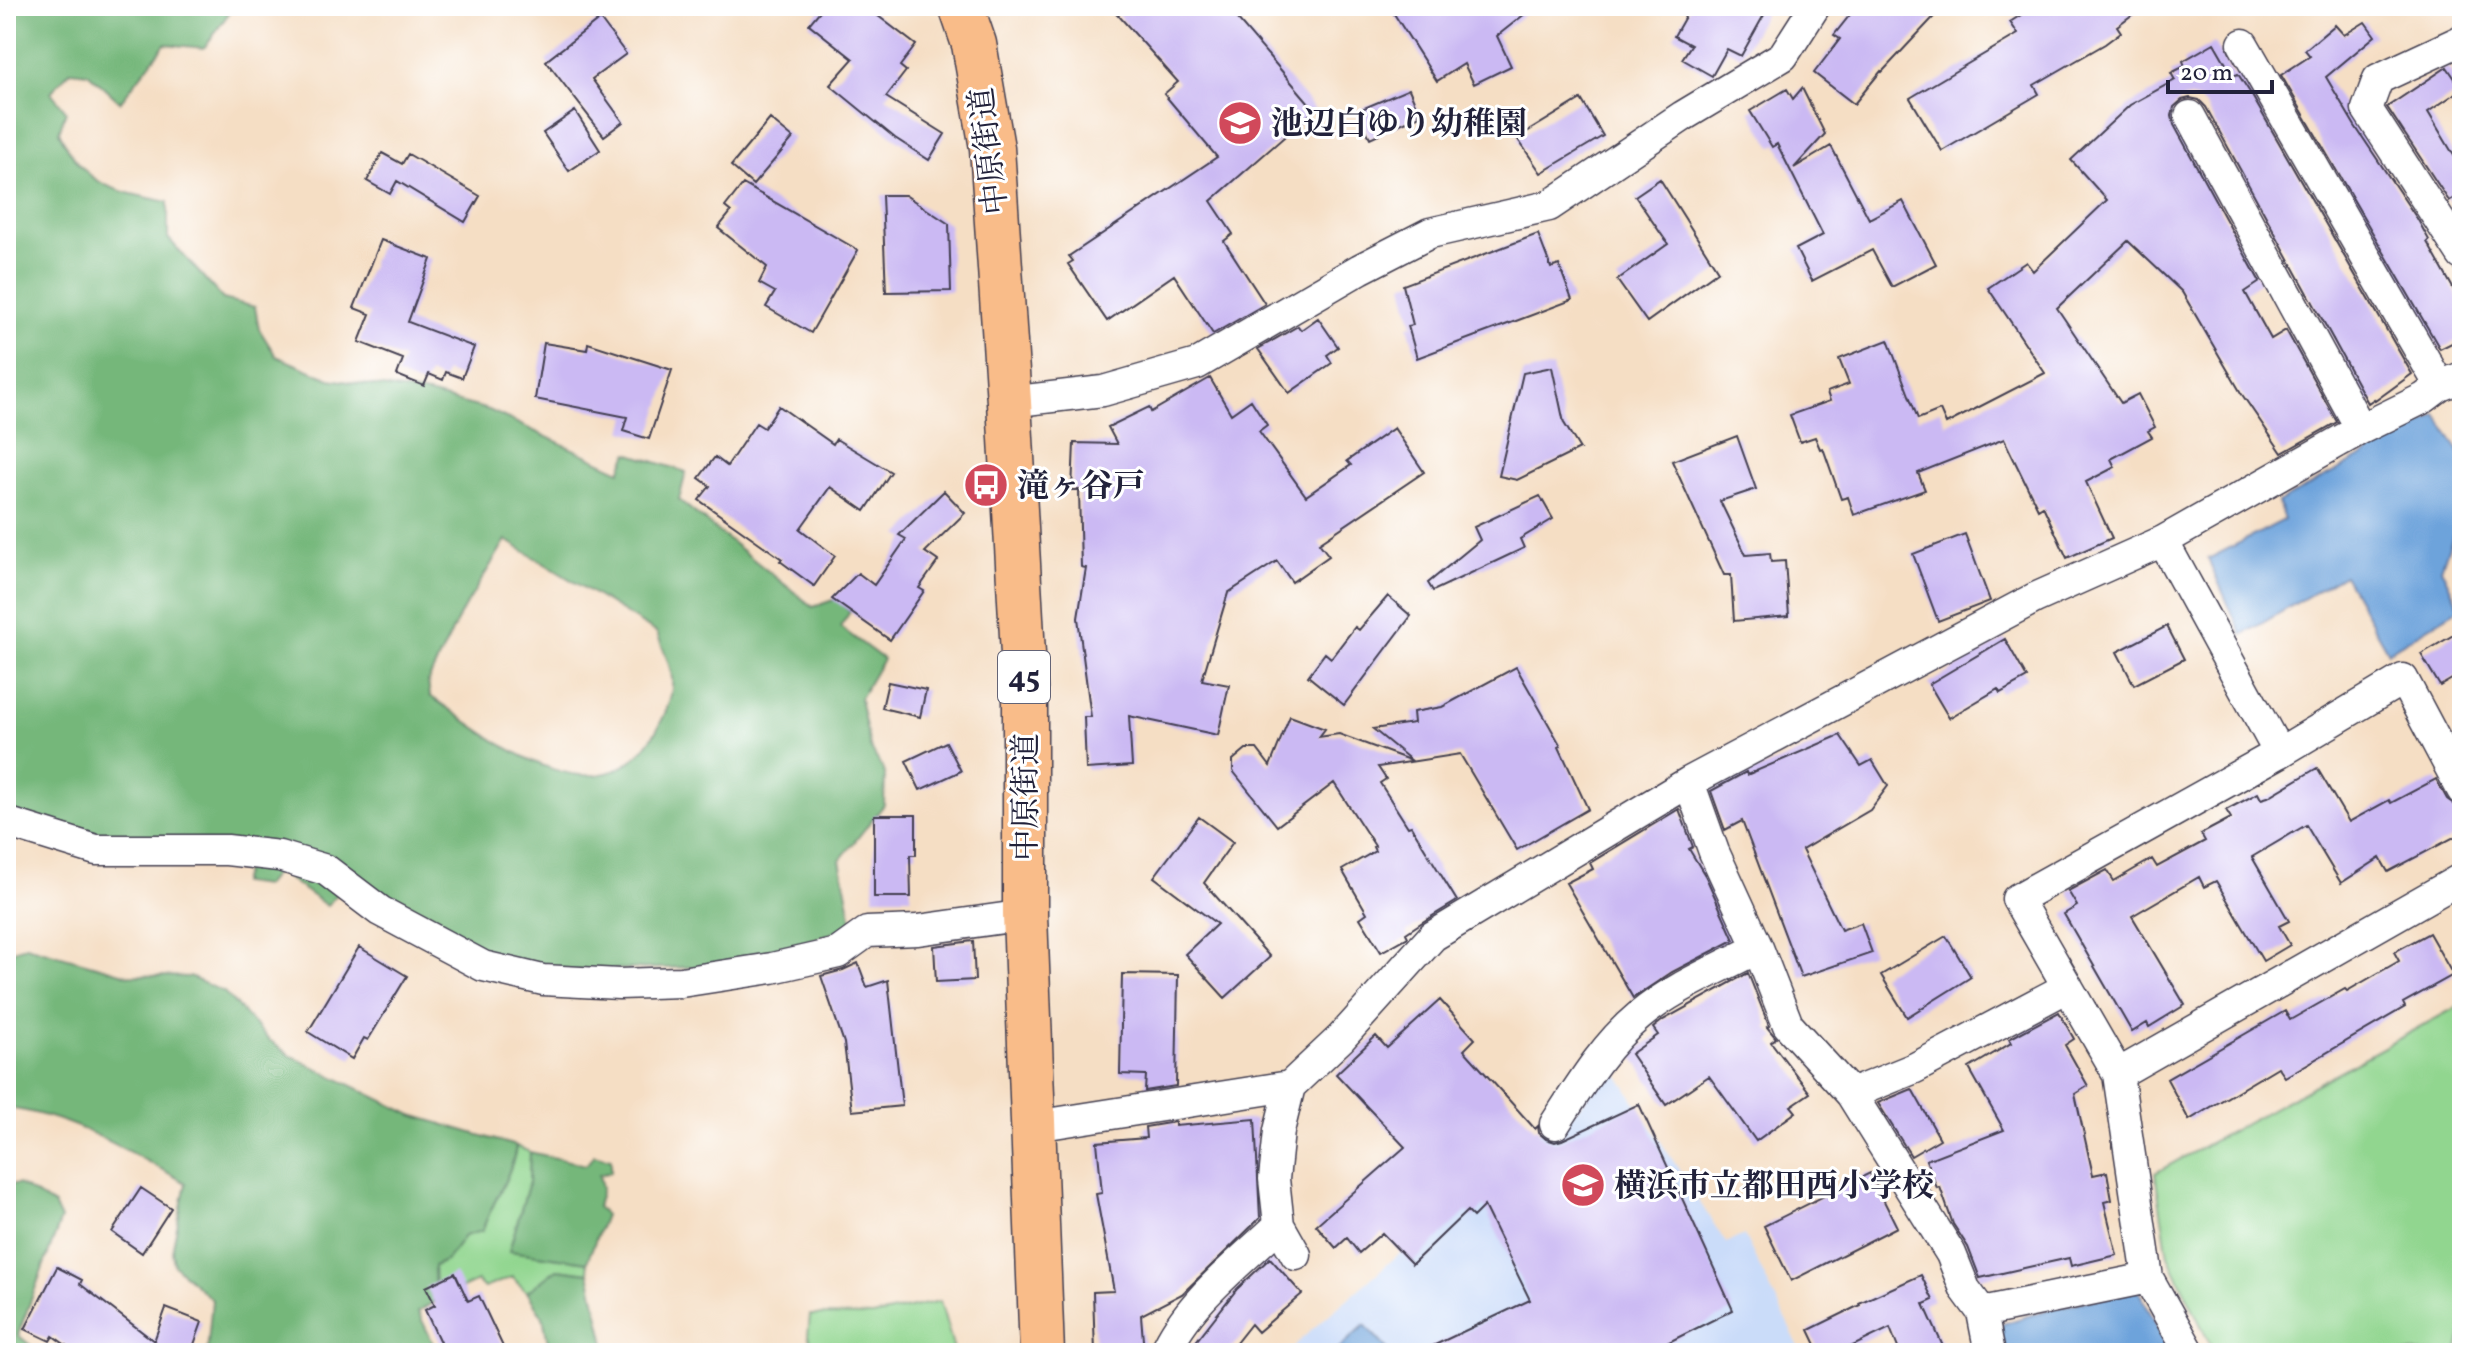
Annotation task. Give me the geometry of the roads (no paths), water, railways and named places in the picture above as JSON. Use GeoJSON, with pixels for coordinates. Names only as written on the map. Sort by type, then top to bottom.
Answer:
{"type":"FeatureCollection","features":[{"type":"Feature","properties":{"kind":"main road","name":"中原街道"},"geometry":{"type":"LineString","coordinates":[[961,6],[974,44],[992,148],[1009,402],[1025,690],[1025,915],[1042,1353]]}},
{"type":"Feature","properties":{"kind":"street"},"geometry":{"type":"LineString","coordinates":[[1009,402],[1103,391],[1197,364],[1360,269],[1430,233],[1549,206],[1683,116],[1783,56],[1815,6]]}},
{"type":"Feature","properties":{"kind":"street"},"geometry":{"type":"LineString","coordinates":[[2462,40],[2378,79],[2367,109],[2462,255]]}},
{"type":"Feature","properties":{"kind":"street"},"geometry":{"type":"LineString","coordinates":[[1296,1255],[1279,1225],[1274,1179],[1279,1131],[1290,1086],[1341,1038],[1433,936],[1689,782],[2035,598],[2163,541],[2451,381],[2243,44]]}},
{"type":"Feature","properties":{"kind":"street"},"geometry":{"type":"LineString","coordinates":[[2190,116],[2361,429]]}},
{"type":"Feature","properties":{"kind":"street"},"geometry":{"type":"LineString","coordinates":[[2163,541],[2279,753]]}},
{"type":"Feature","properties":{"kind":"street"},"geometry":{"type":"LineString","coordinates":[[2190,1353],[2148,1278],[2118,1074],[2017,899],[2279,753],[2403,679],[2462,790]]}},
{"type":"Feature","properties":{"kind":"street"},"geometry":{"type":"LineString","coordinates":[[1689,782],[1714,852],[1758,948],[1788,1025],[1851,1094],[1951,1254],[1965,1289],[1982,1312],[1990,1353]]}},
{"type":"Feature","properties":{"kind":"street"},"geometry":{"type":"LineString","coordinates":[[6,822],[96,850],[227,850],[279,856],[326,870],[380,911],[483,966],[543,980],[619,984],[681,982],[772,968],[838,953],[867,932],[918,930],[1025,915]]}},
{"type":"Feature","properties":{"kind":"street"},"geometry":{"type":"LineString","coordinates":[[2118,1074],[2462,878]]}},
{"type":"Feature","properties":{"kind":"street"},"geometry":{"type":"LineString","coordinates":[[1555,1124],[1581,1084],[1639,1016],[1672,994],[1758,948]]}},
{"type":"Feature","properties":{"kind":"street"},"geometry":{"type":"LineString","coordinates":[[1851,1094],[1915,1068],[2068,987]]}},
{"type":"Feature","properties":{"kind":"street"},"geometry":{"type":"LineString","coordinates":[[1035,1126],[1290,1086]]}},
{"type":"Feature","properties":{"kind":"street"},"geometry":{"type":"LineString","coordinates":[[1165,1353],[1196,1307],[1279,1225]]}},
{"type":"Feature","properties":{"kind":"street"},"geometry":{"type":"LineString","coordinates":[[1982,1312],[2148,1278]]}},
{"type":"Feature","properties":{"kind":"water"},"geometry":{"type":"Polygon","coordinates":[[[2437,415],[2462,457],[2462,513],[2441,568],[2460,608],[2388,652],[2344,575],[2242,635],[2208,559],[2284,520],[2278,503],[2437,415]]]}},
{"type":"Feature","properties":{"kind":"water"},"geometry":{"type":"Polygon","coordinates":[[[2138,1290],[2172,1353],[2002,1353],[1999,1338],[2002,1324],[2050,1309],[2138,1290]]]}},
{"type":"Feature","properties":{"kind":"water"},"geometry":{"type":"Polygon","coordinates":[[[1365,1325],[1387,1349],[1383,1353],[1334,1353],[1365,1325]]]}},
{"type":"Feature","properties":{"kind":"place","name":"池辺白ゆり幼稚園"},"geometry":{"type":"Point","coordinates":[1240,123]}},
{"type":"Feature","properties":{"kind":"place","name":"滝ヶ谷戸"},"geometry":{"type":"Point","coordinates":[986,485]}},
{"type":"Feature","properties":{"kind":"place","name":"横浜市立都田西小学校"},"geometry":{"type":"Point","coordinates":[1583,1185]}}]}
